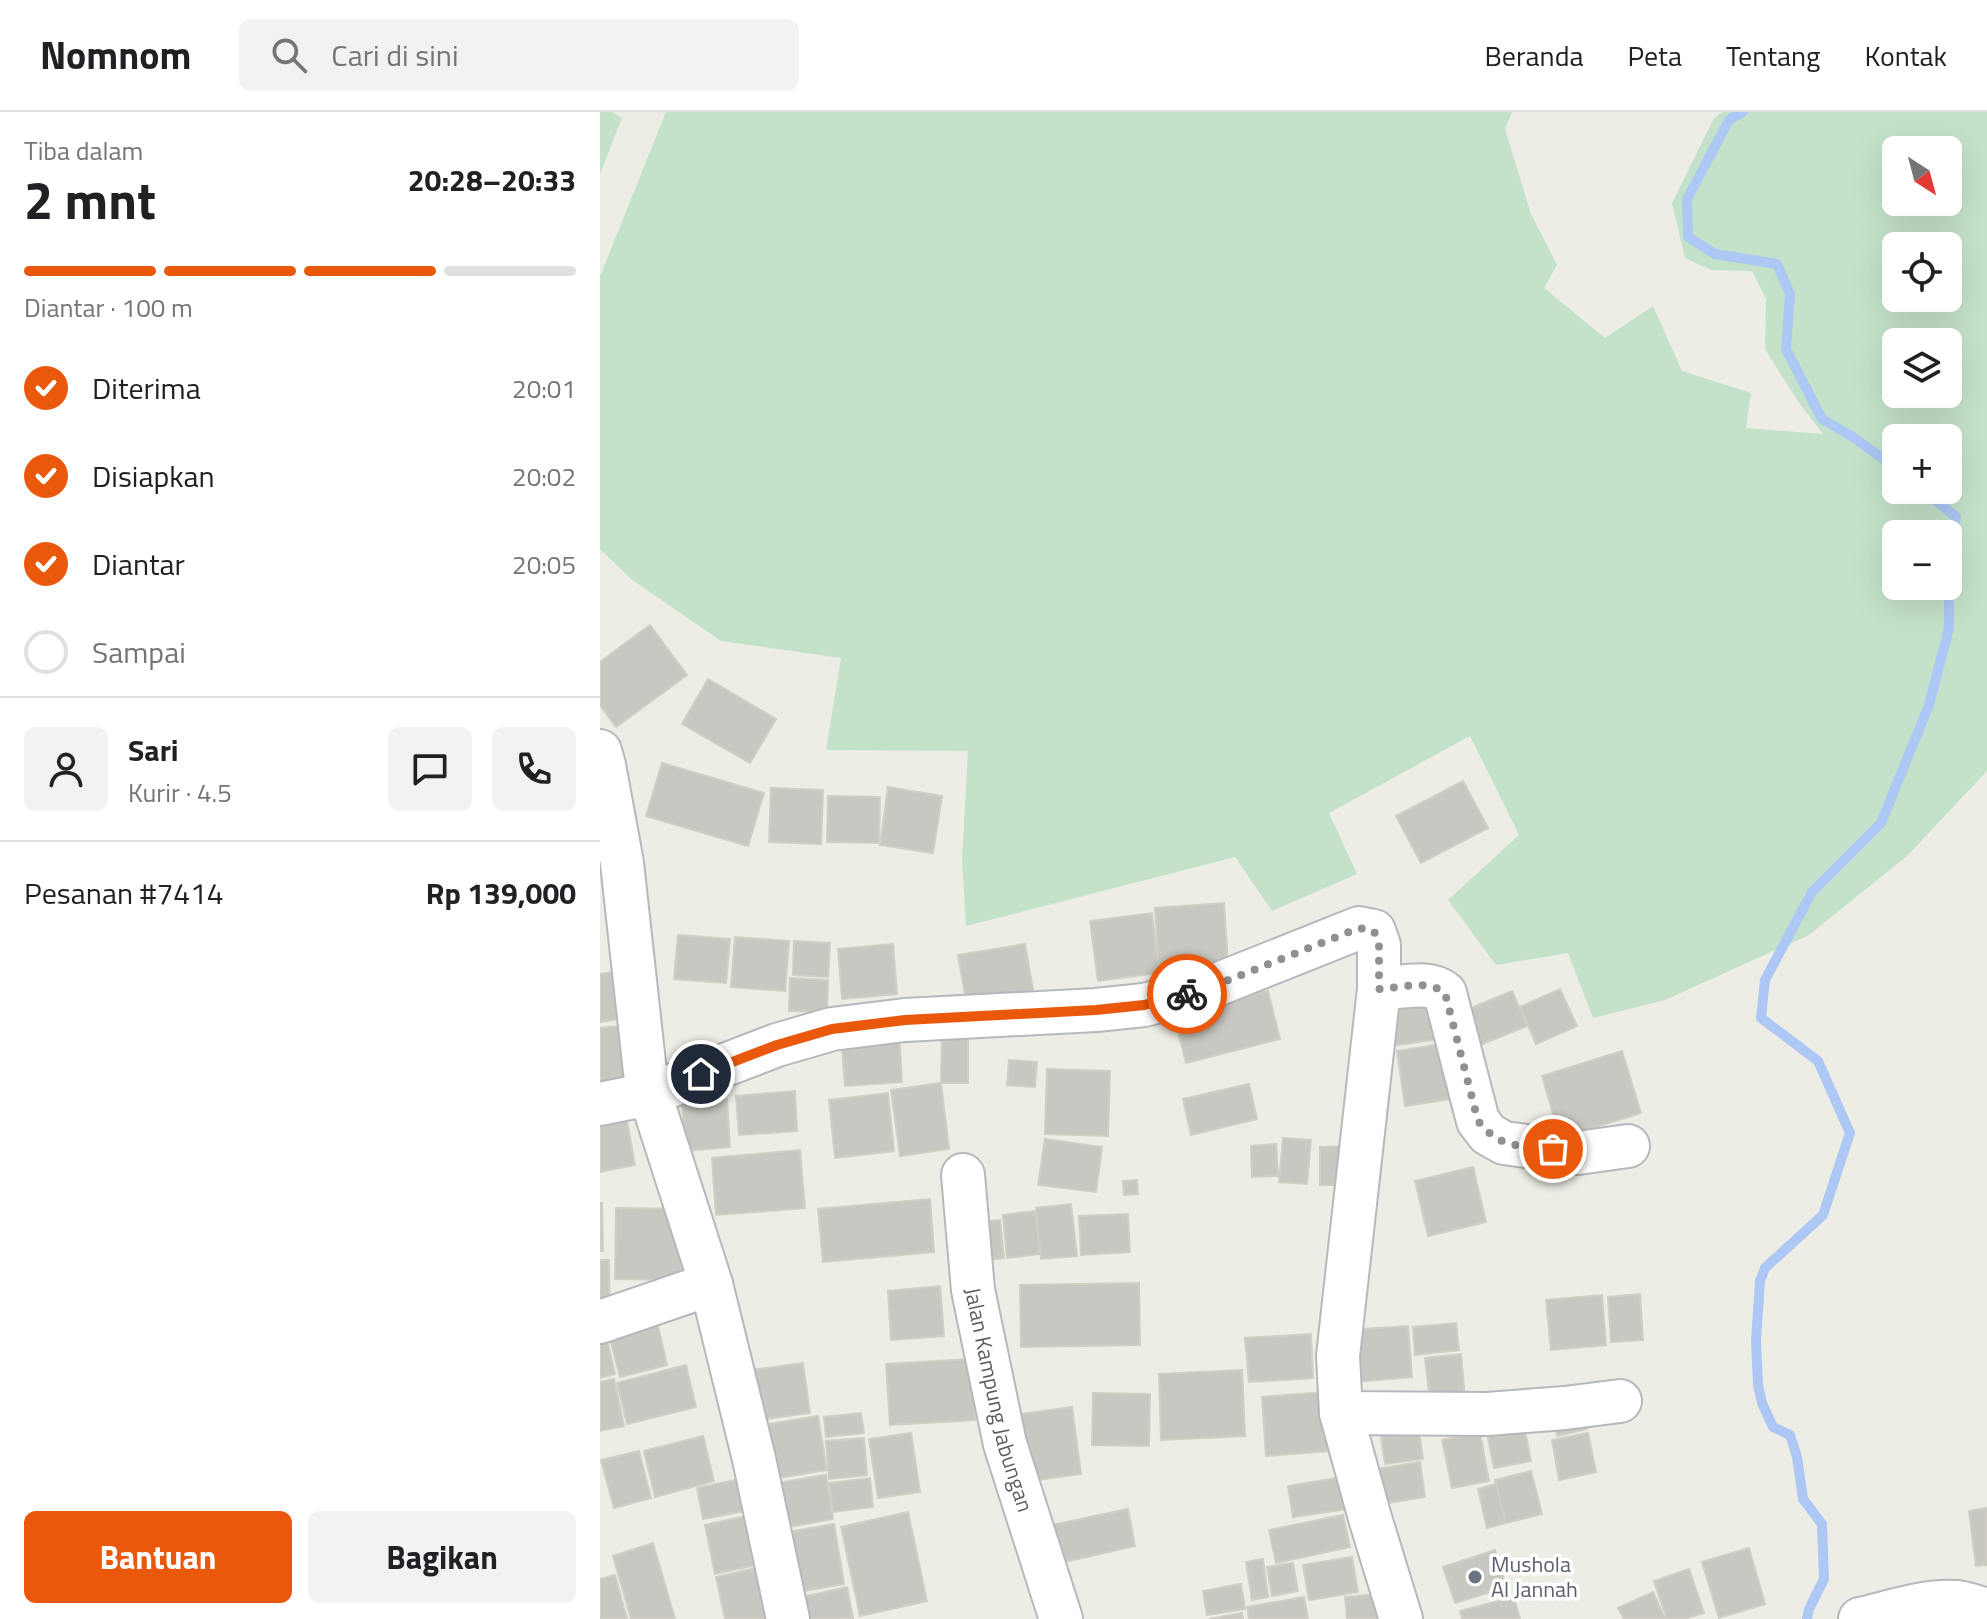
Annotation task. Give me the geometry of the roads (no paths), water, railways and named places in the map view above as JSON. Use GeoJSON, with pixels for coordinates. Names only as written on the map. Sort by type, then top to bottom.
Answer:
{"type":"FeatureCollection","features":[{"type":"Feature","properties":{"kind":"street"},"geometry":{"type":"LineString","coordinates":[[600,751],[604,765],[611,865],[650,1094],[711,1284],[754,1459],[788,1619]]}},
{"type":"Feature","properties":{"kind":"street"},"geometry":{"type":"LineString","coordinates":[[600,1104],[650,1094],[777,1045],[832,1029],[905,1020],[1144,1005],[1201,991],[1359,928],[1374,931],[1379,945],[1379,989],[1338,1356],[1341,1413],[1401,1619]]}},
{"type":"Feature","properties":{"kind":"street"},"geometry":{"type":"LineString","coordinates":[[1379,989],[1428,985],[1445,993],[1478,1121],[1488,1134],[1504,1143],[1578,1153],[1628,1146]]}},
{"type":"Feature","properties":{"kind":"street","name":"Jalan Kampung Jabungan"},"geometry":{"type":"LineString","coordinates":[[963,1175],[973,1290],[1005,1444],[1061,1619]]}},
{"type":"Feature","properties":{"kind":"street"},"geometry":{"type":"LineString","coordinates":[[600,1322],[711,1284]]}},
{"type":"Feature","properties":{"kind":"street"},"geometry":{"type":"LineString","coordinates":[[1341,1413],[1487,1414],[1620,1401]]}},
{"type":"Feature","properties":{"kind":"street"},"geometry":{"type":"LineString","coordinates":[[1860,1619],[1942,1602],[1987,1610]]}},
{"type":"Feature","properties":{"kind":"waterway"},"geometry":{"type":"LineString","coordinates":[[1743,112],[1729,120],[1687,199],[1688,237],[1715,254],[1777,264],[1790,294],[1786,349],[1822,419],[1882,458]]}},
{"type":"Feature","properties":{"kind":"waterway"},"geometry":{"type":"LineString","coordinates":[[1807,1619],[1824,1579],[1822,1524],[1803,1499],[1797,1457],[1790,1435],[1773,1427],[1762,1403],[1756,1340],[1760,1281],[1765,1268],[1823,1215],[1850,1133],[1818,1061],[1761,1018],[1765,980],[1812,892],[1881,823],[1929,705],[1949,628],[1949,574],[1956,517],[1940,504]]}},
{"type":"Feature","properties":{"kind":"place","name":"Mushola Al Jannah"},"geometry":{"type":"Point","coordinates":[1475,1577]}}]}
